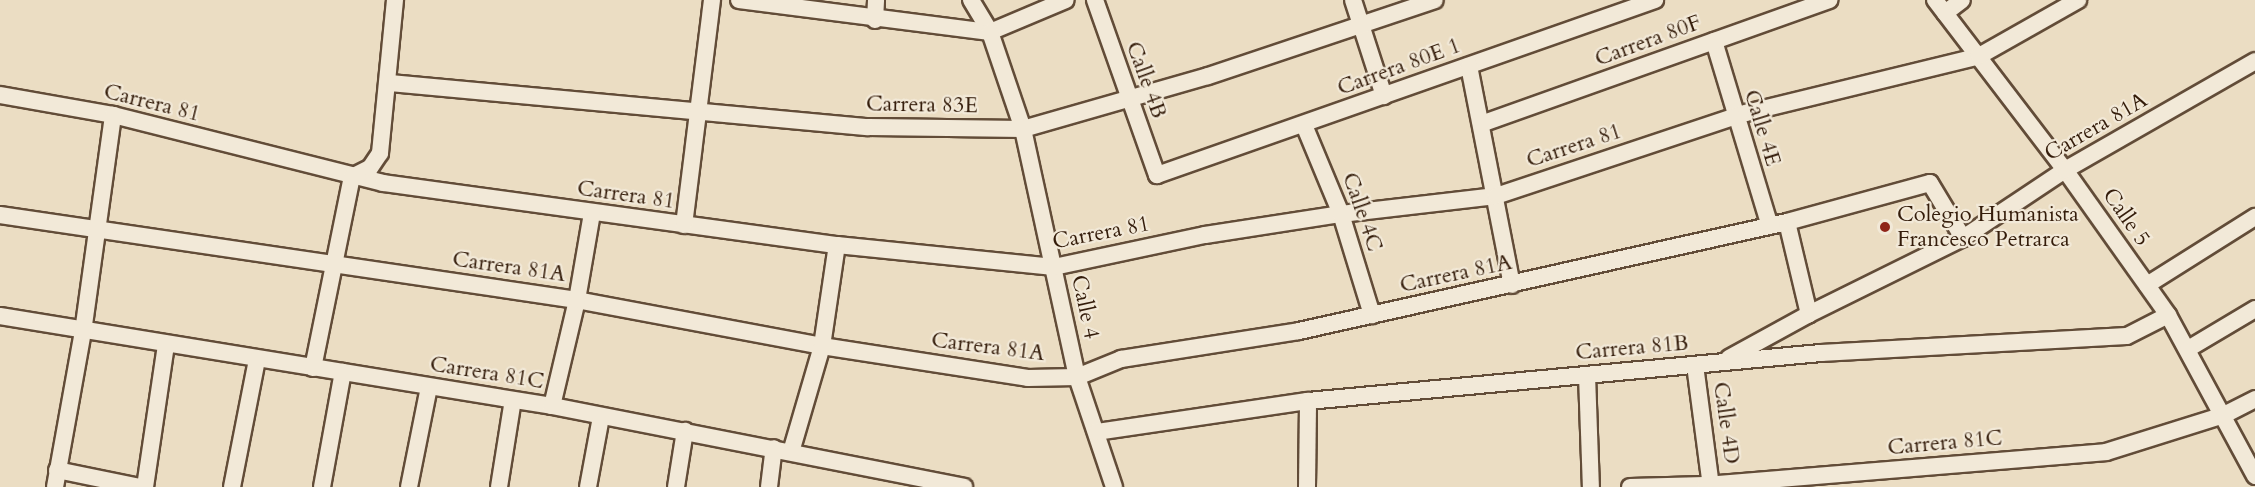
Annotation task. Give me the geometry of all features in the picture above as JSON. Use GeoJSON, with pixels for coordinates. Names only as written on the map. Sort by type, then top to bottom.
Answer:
{"type":"FeatureCollection","features":[{"type":"Feature","properties":{"kind":"street"},"geometry":{"type":"LineString","coordinates":[[313,368],[352,177],[370,168],[380,153],[390,82],[395,0]]}},
{"type":"Feature","properties":{"kind":"street"},"geometry":{"type":"LineString","coordinates":[[684,225],[712,0]]}},
{"type":"Feature","properties":{"kind":"street"},"geometry":{"type":"LineString","coordinates":[[739,0],[794,3],[874,20],[990,32],[1066,0]]}},
{"type":"Feature","properties":{"kind":"street"},"geometry":{"type":"LineString","coordinates":[[874,20],[876,0]]}},
{"type":"Feature","properties":{"kind":"street","name":"Calle 4"},"geometry":{"type":"LineString","coordinates":[[971,0],[990,32],[1023,129],[1077,377],[1114,487]]}},
{"type":"Feature","properties":{"kind":"street","name":"Calle 4B"},"geometry":{"type":"LineString","coordinates":[[1095,0],[1128,99],[1157,175]]}},
{"type":"Feature","properties":{"kind":"street"},"geometry":{"type":"LineString","coordinates":[[1353,0],[1384,96]]}},
{"type":"Feature","properties":{"kind":"street","name":"Carrera 83E"},"geometry":{"type":"LineString","coordinates":[[390,82],[868,127],[1023,129],[1362,27],[1435,0]]}},
{"type":"Feature","properties":{"kind":"street","name":"Carrera 80E 1"},"geometry":{"type":"LineString","coordinates":[[1157,175],[1469,66],[1625,5],[1655,0]]}},
{"type":"Feature","properties":{"kind":"street","name":"Carrera 80F"},"geometry":{"type":"LineString","coordinates":[[1481,124],[1830,0]]}},
{"type":"Feature","properties":{"kind":"street"},"geometry":{"type":"LineString","coordinates":[[1940,6],[1962,0]]}},
{"type":"Feature","properties":{"kind":"street","name":"Carrera 81"},"geometry":{"type":"LineString","coordinates":[[0,94],[113,115],[352,177],[592,213],[837,245],[1054,267],[1205,236],[1341,214],[1496,196],[1734,117],[1978,56],[2078,0]]}},
{"type":"Feature","properties":{"kind":"street","name":"Calle 5"},"geometry":{"type":"LineString","coordinates":[[1940,6],[2065,170],[2168,315],[2255,476]]}},
{"type":"Feature","properties":{"kind":"street","name":"Calle 4E"},"geometry":{"type":"LineString","coordinates":[[1714,41],[1734,117],[1770,226]]}},
{"type":"Feature","properties":{"kind":"street","name":"Carrera 81A"},"geometry":{"type":"LineString","coordinates":[[1722,363],[1809,314],[1963,238],[2065,170],[2255,61]]}},
{"type":"Feature","properties":{"kind":"street"},"geometry":{"type":"LineString","coordinates":[[1469,66],[1512,285]]}},
{"type":"Feature","properties":{"kind":"street"},"geometry":{"type":"LineString","coordinates":[[55,487],[83,332],[95,229],[113,115]]}},
{"type":"Feature","properties":{"kind":"street","name":"Calle 4C"},"geometry":{"type":"LineString","coordinates":[[1304,125],[1341,214],[1372,315]]}},
{"type":"Feature","properties":{"kind":"street","name":"Carrera 81A"},"geometry":{"type":"LineString","coordinates":[[0,215],[577,300],[822,346],[1028,378],[1077,377],[1121,359],[1299,331],[1512,285],[1787,222],[1930,183],[1963,238]]}},
{"type":"Feature","properties":{"kind":"street"},"geometry":{"type":"LineString","coordinates":[[552,406],[577,300],[592,213]]}},
{"type":"Feature","properties":{"kind":"street"},"geometry":{"type":"LineString","coordinates":[[2147,285],[2255,217]]}},
{"type":"Feature","properties":{"kind":"street"},"geometry":{"type":"LineString","coordinates":[[1787,222],[1809,314]]}},
{"type":"Feature","properties":{"kind":"street"},"geometry":{"type":"LineString","coordinates":[[769,487],[822,346],[837,245]]}},
{"type":"Feature","properties":{"kind":"street"},"geometry":{"type":"LineString","coordinates":[[2188,349],[2255,309]]}},
{"type":"Feature","properties":{"kind":"street","name":"Carrera 81B"},"geometry":{"type":"LineString","coordinates":[[1097,432],[1308,400],[1695,365],[2127,336],[2168,315]]}},
{"type":"Feature","properties":{"kind":"street","name":"Carrera 81C"},"geometry":{"type":"LineString","coordinates":[[0,316],[83,332],[552,406],[964,487]]}},
{"type":"Feature","properties":{"kind":"street"},"geometry":{"type":"LineString","coordinates":[[145,487],[166,344]]}},
{"type":"Feature","properties":{"kind":"street"},"geometry":{"type":"LineString","coordinates":[[232,487],[257,359]]}},
{"type":"Feature","properties":{"kind":"street","name":"Calle 4D"},"geometry":{"type":"LineString","coordinates":[[1695,365],[1711,486]]}},
{"type":"Feature","properties":{"kind":"street"},"geometry":{"type":"LineString","coordinates":[[322,487],[343,372]]}},
{"type":"Feature","properties":{"kind":"street"},"geometry":{"type":"LineString","coordinates":[[1587,375],[1592,487]]}},
{"type":"Feature","properties":{"kind":"street"},"geometry":{"type":"LineString","coordinates":[[410,487],[429,387]]}},
{"type":"Feature","properties":{"kind":"street","name":"Carrera 81C"},"geometry":{"type":"LineString","coordinates":[[1630,487],[1711,486],[2106,452],[2224,415],[2255,399]]}},
{"type":"Feature","properties":{"kind":"street"},"geometry":{"type":"LineString","coordinates":[[499,487],[513,400]]}},
{"type":"Feature","properties":{"kind":"street"},"geometry":{"type":"LineString","coordinates":[[1307,487],[1308,400]]}},
{"type":"Feature","properties":{"kind":"street"},"geometry":{"type":"LineString","coordinates":[[588,487],[601,417]]}},
{"type":"Feature","properties":{"kind":"street"},"geometry":{"type":"LineString","coordinates":[[676,487],[685,431]]}},
{"type":"Feature","properties":{"kind":"street"},"geometry":{"type":"LineString","coordinates":[[57,470],[140,487]]}},
{"type":"Feature","properties":{"kind":"place","name":"Colegio Humanista Francesco Petrarca"},"geometry":{"type":"Point","coordinates":[1885,227]}}]}
